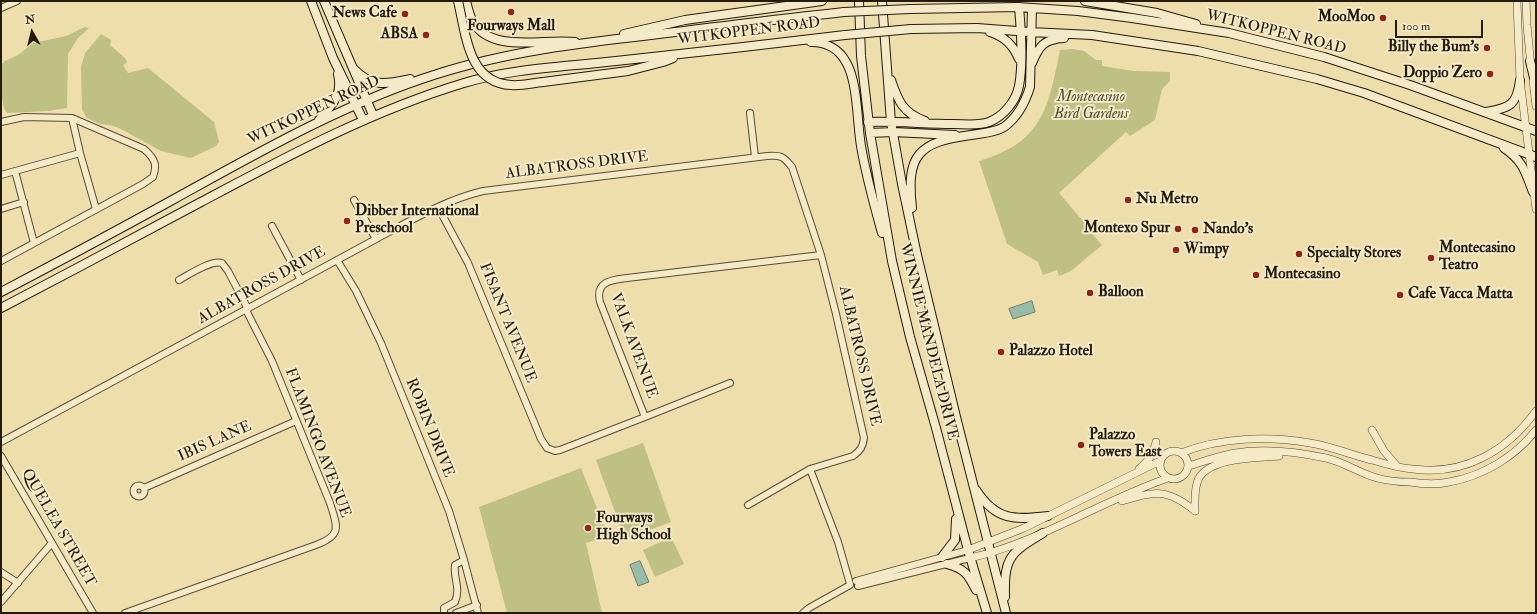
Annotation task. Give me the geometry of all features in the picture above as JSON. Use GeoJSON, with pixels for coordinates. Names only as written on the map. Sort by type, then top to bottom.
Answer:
{"type":"FeatureCollection","features":[{"type":"Feature","properties":{"kind":"main road"},"geometry":{"type":"LineString","coordinates":[[311,1],[333,58],[363,120]]}},
{"type":"Feature","properties":{"kind":"main road"},"geometry":{"type":"LineString","coordinates":[[324,1],[373,116]]}},
{"type":"Feature","properties":{"kind":"main road"},"geometry":{"type":"LineString","coordinates":[[458,1],[470,53],[476,66],[484,75],[493,81],[507,85],[543,82],[639,68],[663,62],[679,55]]}},
{"type":"Feature","properties":{"kind":"main road"},"geometry":{"type":"LineString","coordinates":[[466,1],[473,23],[489,37],[505,42],[571,41],[586,43]]}},
{"type":"Feature","properties":{"kind":"main road"},"geometry":{"type":"LineString","coordinates":[[604,40],[630,32],[685,20],[822,1]]}},
{"type":"Feature","properties":{"kind":"main road","name":"WINNIE MANDELA DRIVE"},"geometry":{"type":"LineString","coordinates":[[859,1],[861,56],[868,122],[892,260],[910,337],[936,428],[969,554],[987,613]]}},
{"type":"Feature","properties":{"kind":"main road","name":"WINNIE MANDELA DRIVE"},"geometry":{"type":"LineString","coordinates":[[882,1],[893,132],[902,184],[917,255],[973,486],[1006,613]]}},
{"type":"Feature","properties":{"kind":"main road"},"geometry":{"type":"LineString","coordinates":[[1085,1],[1157,13],[1230,33]]}},
{"type":"Feature","properties":{"kind":"main road"},"geometry":{"type":"LineString","coordinates":[[868,122],[976,124],[989,122],[998,118],[1009,107],[1019,86],[1021,62],[1019,7]]}},
{"type":"Feature","properties":{"kind":"main road","name":"WITKOPPEN ROAD"},"geometry":{"type":"LineString","coordinates":[[1,292],[103,239],[268,147],[317,122],[365,100],[438,74],[514,55],[604,40],[844,12],[1019,7],[1078,11],[1230,33],[1324,57],[1410,85],[1536,131]]}},
{"type":"Feature","properties":{"kind":"main road"},"geometry":{"type":"LineString","coordinates":[[917,255],[910,192],[910,180],[913,165],[922,151],[931,145],[948,139],[986,133],[1003,127],[1019,112],[1030,87],[1030,32],[1032,8]]}},
{"type":"Feature","properties":{"kind":"main road"},"geometry":{"type":"LineString","coordinates":[[977,28],[998,35],[1009,42],[1021,62]]}},
{"type":"Feature","properties":{"kind":"main road","name":"WITKOPPEN ROAD"},"geometry":{"type":"LineString","coordinates":[[1,308],[273,163],[363,120],[415,99],[465,82],[525,70],[679,55],[845,35],[911,29],[977,28],[1092,35],[1198,51],[1317,79],[1411,110],[1533,156]]}},
{"type":"Feature","properties":{"kind":"main road"},"geometry":{"type":"LineString","coordinates":[[1031,66],[1037,51],[1045,42],[1056,38],[1092,35]]}},
{"type":"Feature","properties":{"kind":"main road"},"geometry":{"type":"LineString","coordinates":[[780,42],[824,43],[842,55],[847,63],[853,81],[861,146],[869,185],[888,252],[892,260]]}},
{"type":"Feature","properties":{"kind":"main road"},"geometry":{"type":"LineString","coordinates":[[317,122],[337,98],[339,90],[339,79],[333,58]]}},
{"type":"Feature","properties":{"kind":"main road"},"geometry":{"type":"LineString","coordinates":[[1530,61],[1536,86]]}},
{"type":"Feature","properties":{"kind":"main road"},"geometry":{"type":"LineString","coordinates":[[350,64],[359,75],[379,83],[396,82],[438,74]]}},
{"type":"Feature","properties":{"kind":"main road"},"geometry":{"type":"LineString","coordinates":[[887,67],[896,95],[901,105],[916,118],[933,124]]}},
{"type":"Feature","properties":{"kind":"main road"},"geometry":{"type":"LineString","coordinates":[[1486,112],[1504,109],[1510,106],[1515,101],[1519,92],[1520,80]]}},
{"type":"Feature","properties":{"kind":"main road"},"geometry":{"type":"LineString","coordinates":[[870,133],[893,132],[969,135]]}},
{"type":"Feature","properties":{"kind":"main road"},"geometry":{"type":"LineString","coordinates":[[1490,139],[1519,160],[1526,172],[1533,192]]}},
{"type":"Feature","properties":{"kind":"main road"},"geometry":{"type":"LineString","coordinates":[[973,486],[986,504],[1004,516],[1015,519],[1048,516]]}},
{"type":"Feature","properties":{"kind":"main road"},"geometry":{"type":"LineString","coordinates":[[955,503],[957,526],[955,540],[945,561],[966,572],[984,600]]}},
{"type":"Feature","properties":{"kind":"main road"},"geometry":{"type":"LineString","coordinates":[[1006,613],[1005,582],[1006,568],[1009,560],[1022,545],[1042,533]]}},
{"type":"Feature","properties":{"kind":"street"},"geometry":{"type":"LineString","coordinates":[[1,8],[17,1]]}},
{"type":"Feature","properties":{"kind":"street"},"geometry":{"type":"LineString","coordinates":[[1517,1],[1520,80],[1526,127],[1533,156],[1533,192],[1536,208]]}},
{"type":"Feature","properties":{"kind":"street"},"geometry":{"type":"LineString","coordinates":[[1526,1],[1530,61],[1536,106]]}},
{"type":"Feature","properties":{"kind":"street"},"geometry":{"type":"LineString","coordinates":[[750,113],[755,157]]}},
{"type":"Feature","properties":{"kind":"street"},"geometry":{"type":"LineString","coordinates":[[1,122],[24,117],[72,118],[144,149],[152,156],[156,165],[153,177],[1,261]]}},
{"type":"Feature","properties":{"kind":"street"},"geometry":{"type":"LineString","coordinates":[[72,118],[96,209]]}},
{"type":"Feature","properties":{"kind":"street"},"geometry":{"type":"LineString","coordinates":[[1,175],[80,153]]}},
{"type":"Feature","properties":{"kind":"street","name":"ALBATROSS DRIVE"},"geometry":{"type":"LineString","coordinates":[[1,442],[376,239],[438,207],[467,194],[483,190],[755,157],[778,156],[785,158],[792,167],[821,255],[864,438],[863,446],[859,452],[853,456],[810,469],[748,505]]}},
{"type":"Feature","properties":{"kind":"street"},"geometry":{"type":"LineString","coordinates":[[15,171],[34,243]]}},
{"type":"Feature","properties":{"kind":"street"},"geometry":{"type":"LineString","coordinates":[[354,200],[376,239]]}},
{"type":"Feature","properties":{"kind":"street"},"geometry":{"type":"LineString","coordinates":[[1,209],[24,202]]}},
{"type":"Feature","properties":{"kind":"street","name":"FISANT AVENUE"},"geometry":{"type":"LineString","coordinates":[[438,207],[468,263],[541,439],[545,447],[550,450]]}},
{"type":"Feature","properties":{"kind":"street"},"geometry":{"type":"LineString","coordinates":[[272,226],[301,280]]}},
{"type":"Feature","properties":{"kind":"street","name":"VALK AVENUE"},"geometry":{"type":"LineString","coordinates":[[550,450],[560,450],[570,447],[645,417],[600,302],[599,291],[604,284],[610,281],[627,278],[821,255]]}},
{"type":"Feature","properties":{"kind":"street","name":"ROBIN DRIVE"},"geometry":{"type":"LineString","coordinates":[[337,260],[356,291],[381,343],[449,511],[477,605],[478,613]]}},
{"type":"Feature","properties":{"kind":"street","name":"FLAMINGO AVENUE"},"geometry":{"type":"LineString","coordinates":[[125,613],[316,546],[332,538],[336,528],[336,522],[330,503],[272,361],[228,271],[222,263],[217,262],[179,280]]}},
{"type":"Feature","properties":{"kind":"street"},"geometry":{"type":"LineString","coordinates":[[645,417],[730,383]]}},
{"type":"Feature","properties":{"kind":"street"},"geometry":{"type":"LineString","coordinates":[[1181,453],[1206,446],[1240,440],[1271,439],[1310,443],[1413,470],[1446,470],[1480,460],[1498,450],[1512,440],[1527,424],[1536,411]]}},
{"type":"Feature","properties":{"kind":"street","name":"IBIS LANE"},"geometry":{"type":"LineString","coordinates":[[144,488],[296,421]]}},
{"type":"Feature","properties":{"kind":"street"},"geometry":{"type":"LineString","coordinates":[[1372,430],[1384,451],[1397,466]]}},
{"type":"Feature","properties":{"kind":"street"},"geometry":{"type":"LineString","coordinates":[[1189,466],[1237,453],[1272,452],[1332,460],[1378,478],[1399,482],[1429,484],[1448,483],[1468,478],[1502,461],[1518,450],[1536,430]]}},
{"type":"Feature","properties":{"kind":"street"},"geometry":{"type":"LineString","coordinates":[[1127,478],[1145,464],[1152,453],[1156,442]]}},
{"type":"Feature","properties":{"kind":"street"},"geometry":{"type":"LineString","coordinates":[[803,613],[809,608],[854,583],[908,570],[930,568],[945,561],[969,554],[990,553],[1005,549],[1146,486],[1168,478],[1178,479],[1188,471],[1188,460],[1181,453],[1174,451],[1168,452],[1160,461],[1127,478],[1024,528],[988,543],[969,554]]}},
{"type":"Feature","properties":{"kind":"street"},"geometry":{"type":"LineString","coordinates":[[1103,505],[1154,493],[1167,493],[1176,497],[1196,511],[1195,498],[1198,479],[1210,467],[1243,459],[1294,454]]}},
{"type":"Feature","properties":{"kind":"street","name":"QUELEA STREET"},"geometry":{"type":"LineString","coordinates":[[1,456],[93,613]]}},
{"type":"Feature","properties":{"kind":"street"},"geometry":{"type":"LineString","coordinates":[[1160,461],[1160,470],[1168,478]]}},
{"type":"Feature","properties":{"kind":"street"},"geometry":{"type":"LineString","coordinates":[[810,469],[854,583]]}},
{"type":"Feature","properties":{"kind":"street"},"geometry":{"type":"LineString","coordinates":[[1,602],[52,544]]}},
{"type":"Feature","properties":{"kind":"street"},"geometry":{"type":"LineString","coordinates":[[444,613],[444,608],[455,602],[457,595],[458,588],[454,569],[455,565],[464,560]]}},
{"type":"Feature","properties":{"kind":"street"},"geometry":{"type":"LineString","coordinates":[[908,570],[928,561],[945,561]]}},
{"type":"Feature","properties":{"kind":"street"},"geometry":{"type":"LineString","coordinates":[[928,561],[930,568]]}},
{"type":"Feature","properties":{"kind":"street"},"geometry":{"type":"LineString","coordinates":[[1,572],[18,583]]}},
{"type":"Feature","properties":{"kind":"street"},"geometry":{"type":"LineString","coordinates":[[456,613],[477,605]]}},
{"type":"Feature","properties":{"kind":"green space"},"geometry":{"type":"Polygon","coordinates":[[[85,27],[89,28],[78,38],[68,54],[67,108],[48,111],[7,113],[2,97],[1,65],[5,61],[18,55],[33,43],[66,36],[85,27]]]}},
{"type":"Feature","properties":{"kind":"green space"},"geometry":{"type":"Polygon","coordinates":[[[101,34],[111,40],[110,45],[125,58],[127,63],[123,65],[128,73],[148,68],[214,122],[219,142],[216,146],[191,158],[161,151],[119,128],[100,124],[87,118],[82,110],[81,67],[85,53],[101,34]]]}},
{"type":"Feature","properties":{"kind":"green space","name":"Montecasino Bird Gardens"},"geometry":{"type":"Polygon","coordinates":[[[1073,49],[1084,51],[1096,60],[1102,60],[1102,66],[1134,71],[1170,72],[1170,81],[1162,89],[1155,120],[1130,136],[1126,132],[1059,193],[1102,245],[1071,271],[1059,276],[1057,270],[1043,275],[1038,262],[1007,244],[979,161],[1000,153],[1017,144],[1030,133],[1046,106],[1056,71],[1060,50],[1073,49]]]}},
{"type":"Feature","properties":{"kind":"green space"},"geometry":{"type":"Polygon","coordinates":[[[643,443],[671,522],[625,539],[596,460],[643,443]]]}},
{"type":"Feature","properties":{"kind":"green space"},"geometry":{"type":"Polygon","coordinates":[[[581,468],[608,536],[586,543],[602,613],[507,613],[479,507],[581,468]]]}},
{"type":"Feature","properties":{"kind":"green space"},"geometry":{"type":"Polygon","coordinates":[[[671,537],[684,564],[655,577],[643,550],[671,537]]]}},
{"type":"Feature","properties":{"kind":"shaded area"},"geometry":{"type":"Polygon","coordinates":[[[1032,301],[1035,312],[1013,319],[1009,309],[1032,301]]]}},
{"type":"Feature","properties":{"kind":"shaded area"},"geometry":{"type":"Polygon","coordinates":[[[640,561],[649,582],[638,586],[630,565],[640,561]]]}},
{"type":"Feature","properties":{"kind":"place","name":"Fourways Mall"},"geometry":{"type":"Point","coordinates":[511,12]}},
{"type":"Feature","properties":{"kind":"place","name":"News Cafe"},"geometry":{"type":"Point","coordinates":[405,14]}},
{"type":"Feature","properties":{"kind":"place","name":"MooMoo"},"geometry":{"type":"Point","coordinates":[1383,18]}},
{"type":"Feature","properties":{"kind":"place","name":"ABSA"},"geometry":{"type":"Point","coordinates":[426,35]}},
{"type":"Feature","properties":{"kind":"place","name":"Billy the Bum's"},"geometry":{"type":"Point","coordinates":[1487,48]}},
{"type":"Feature","properties":{"kind":"place","name":"Doppio Zero"},"geometry":{"type":"Point","coordinates":[1490,74]}},
{"type":"Feature","properties":{"kind":"place","name":"Nu Metro"},"geometry":{"type":"Point","coordinates":[1128,200]}},
{"type":"Feature","properties":{"kind":"place","name":"Dibber International Preschool"},"geometry":{"type":"Point","coordinates":[347,221]}},
{"type":"Feature","properties":{"kind":"place","name":"Montexo Spur"},"geometry":{"type":"Point","coordinates":[1178,229]}},
{"type":"Feature","properties":{"kind":"place","name":"Nando's"},"geometry":{"type":"Point","coordinates":[1195,230]}},
{"type":"Feature","properties":{"kind":"place","name":"Wimpy"},"geometry":{"type":"Point","coordinates":[1176,250]}},
{"type":"Feature","properties":{"kind":"place","name":"Specialty Stores"},"geometry":{"type":"Point","coordinates":[1299,254]}},
{"type":"Feature","properties":{"kind":"place","name":"Montecasino Teatro"},"geometry":{"type":"Point","coordinates":[1431,258]}},
{"type":"Feature","properties":{"kind":"place","name":"Montecasino"},"geometry":{"type":"Point","coordinates":[1256,275]}},
{"type":"Feature","properties":{"kind":"place","name":"Balloon"},"geometry":{"type":"Point","coordinates":[1090,293]}},
{"type":"Feature","properties":{"kind":"place","name":"Cafe Vacca Matta"},"geometry":{"type":"Point","coordinates":[1400,295]}},
{"type":"Feature","properties":{"kind":"place","name":"Palazzo Hotel"},"geometry":{"type":"Point","coordinates":[1001,352]}},
{"type":"Feature","properties":{"kind":"place","name":"Palazzo Towers East"},"geometry":{"type":"Point","coordinates":[1081,445]}},
{"type":"Feature","properties":{"kind":"place","name":"Fourways High School"},"geometry":{"type":"Point","coordinates":[588,528]}}]}
